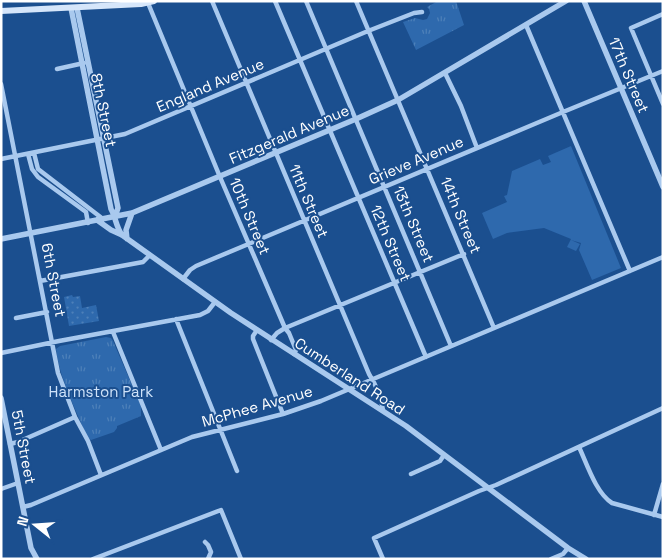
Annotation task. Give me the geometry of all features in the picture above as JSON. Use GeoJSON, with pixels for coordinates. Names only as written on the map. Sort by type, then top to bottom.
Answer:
{"type":"FeatureCollection","features":[{"type":"Feature","properties":{"kind":"main road"},"geometry":{"type":"LineString","coordinates":[[1,11],[151,2]]}},
{"type":"Feature","properties":{"kind":"street","name":"11th Street"},"geometry":{"type":"LineString","coordinates":[[212,1],[368,374],[382,401],[382,410]]}},
{"type":"Feature","properties":{"kind":"street","name":"12th Street"},"geometry":{"type":"LineString","coordinates":[[275,1],[426,357]]}},
{"type":"Feature","properties":{"kind":"street","name":"13th Street"},"geometry":{"type":"LineString","coordinates":[[306,1],[451,346]]}},
{"type":"Feature","properties":{"kind":"street","name":"14th Street"},"geometry":{"type":"LineString","coordinates":[[356,1],[494,328]]}},
{"type":"Feature","properties":{"kind":"street","name":"Fitzgerald Avenue"},"geometry":{"type":"LineString","coordinates":[[1,239],[132,213],[275,152],[356,120],[398,100],[566,1]]}},
{"type":"Feature","properties":{"kind":"street","name":"17th Street"},"geometry":{"type":"LineString","coordinates":[[584,1],[663,187]]}},
{"type":"Feature","properties":{"kind":"street","name":"10th Street"},"geometry":{"type":"LineString","coordinates":[[151,2],[220,176],[296,350],[294,354]]}},
{"type":"Feature","properties":{"kind":"street","name":"8th Street"},"geometry":{"type":"LineString","coordinates":[[74,8],[101,140],[118,208],[115,217],[117,226],[124,237]]}},
{"type":"Feature","properties":{"kind":"street","name":"England Avenue"},"geometry":{"type":"LineString","coordinates":[[1,159],[125,134],[368,31],[414,13],[422,12]]}},
{"type":"Feature","properties":{"kind":"street"},"geometry":{"type":"LineString","coordinates":[[663,14],[631,28],[663,104]]}},
{"type":"Feature","properties":{"kind":"street"},"geometry":{"type":"LineString","coordinates":[[526,25],[630,271]]}},
{"type":"Feature","properties":{"kind":"street"},"geometry":{"type":"LineString","coordinates":[[57,69],[85,62]]}},
{"type":"Feature","properties":{"kind":"street","name":"Grieve Avenue"},"geometry":{"type":"LineString","coordinates":[[183,279],[188,271],[193,268],[663,71]]}},
{"type":"Feature","properties":{"kind":"street"},"geometry":{"type":"LineString","coordinates":[[445,73],[461,106],[477,148]]}},
{"type":"Feature","properties":{"kind":"street","name":"6th Street"},"geometry":{"type":"LineString","coordinates":[[1,84],[32,233],[58,373],[101,475]]}},
{"type":"Feature","properties":{"kind":"street","name":"Cumberland Road"},"geometry":{"type":"LineString","coordinates":[[34,152],[38,169],[111,230],[124,237],[271,340],[406,426],[568,548],[586,559]]}},
{"type":"Feature","properties":{"kind":"street"},"geometry":{"type":"LineString","coordinates":[[28,154],[32,169],[38,177],[86,212],[88,223]]}},
{"type":"Feature","properties":{"kind":"street"},"geometry":{"type":"LineString","coordinates":[[124,237],[132,213]]}},
{"type":"Feature","properties":{"kind":"street"},"geometry":{"type":"LineString","coordinates":[[271,340],[285,328],[464,254]]}},
{"type":"Feature","properties":{"kind":"street"},"geometry":{"type":"LineString","coordinates":[[40,281],[143,262],[150,255]]}},
{"type":"Feature","properties":{"kind":"street","name":"McPhee Avenue"},"geometry":{"type":"LineString","coordinates":[[23,506],[31,505],[192,437],[283,414],[348,389],[663,257]]}},
{"type":"Feature","properties":{"kind":"street"},"geometry":{"type":"LineString","coordinates":[[1,353],[204,314],[215,302]]}},
{"type":"Feature","properties":{"kind":"street"},"geometry":{"type":"LineString","coordinates":[[16,318],[47,312]]}},
{"type":"Feature","properties":{"kind":"street"},"geometry":{"type":"LineString","coordinates":[[176,319],[237,471]]}},
{"type":"Feature","properties":{"kind":"street"},"geometry":{"type":"LineString","coordinates":[[257,330],[253,340],[283,414]]}},
{"type":"Feature","properties":{"kind":"street"},"geometry":{"type":"LineString","coordinates":[[113,332],[161,450]]}},
{"type":"Feature","properties":{"kind":"street","name":"5th Street"},"geometry":{"type":"LineString","coordinates":[[1,398],[31,548],[37,559]]}},
{"type":"Feature","properties":{"kind":"street"},"geometry":{"type":"LineString","coordinates":[[383,559],[374,538],[496,485],[663,408]]}},
{"type":"Feature","properties":{"kind":"street"},"geometry":{"type":"LineString","coordinates":[[10,444],[75,417]]}},
{"type":"Feature","properties":{"kind":"street"},"geometry":{"type":"LineString","coordinates":[[579,447],[605,499],[612,503],[663,517]]}},
{"type":"Feature","properties":{"kind":"street"},"geometry":{"type":"LineString","coordinates":[[411,474],[440,461],[444,455]]}},
{"type":"Feature","properties":{"kind":"street"},"geometry":{"type":"LineString","coordinates":[[1,489],[18,483]]}},
{"type":"Feature","properties":{"kind":"street"},"geometry":{"type":"LineString","coordinates":[[654,515],[663,484]]}},
{"type":"Feature","properties":{"kind":"street"},"geometry":{"type":"LineString","coordinates":[[93,559],[221,510],[242,559]]}},
{"type":"Feature","properties":{"kind":"street"},"geometry":{"type":"LineString","coordinates":[[205,542],[211,552],[208,559]]}},
{"type":"Feature","properties":{"kind":"street"},"geometry":{"type":"LineString","coordinates":[[551,559],[562,554],[568,548]]}},
{"type":"Feature","properties":{"kind":"green space"},"geometry":{"type":"Polygon","coordinates":[[[438,1],[456,1],[464,25],[416,50],[403,22],[415,18],[427,19],[430,13],[427,7],[438,1]]]}},
{"type":"Feature","properties":{"kind":"green space"},"geometry":{"type":"Polygon","coordinates":[[[571,146],[621,268],[592,280],[579,250],[581,243],[571,240],[580,244],[576,251],[567,247],[571,239],[544,228],[507,233],[493,239],[482,213],[507,202],[504,196],[507,195],[512,171],[540,159],[543,165],[551,162],[548,156],[571,146]]]}},
{"type":"Feature","properties":{"kind":"green space"},"geometry":{"type":"Polygon","coordinates":[[[72,295],[73,297],[80,296],[82,308],[96,305],[99,321],[69,326],[64,297],[72,295]]]}},
{"type":"Feature","properties":{"kind":"green space","name":"Harmston Park"},"geometry":{"type":"Polygon","coordinates":[[[106,337],[111,338],[113,341],[141,406],[141,416],[117,426],[114,432],[91,440],[87,437],[68,393],[56,349],[60,346],[106,337]]]}}]}
